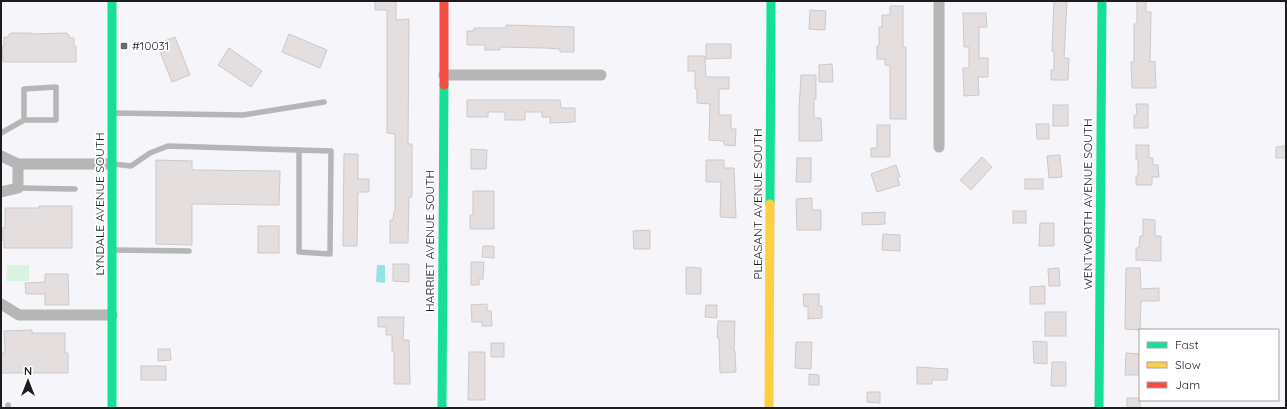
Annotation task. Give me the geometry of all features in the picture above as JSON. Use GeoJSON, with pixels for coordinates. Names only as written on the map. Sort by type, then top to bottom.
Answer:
{"type":"FeatureCollection","features":[{"type":"Feature","properties":{"kind":"street","name":"LYNDALE AVENUE SOUTH"},"geometry":{"type":"LineString","coordinates":[[112,1],[112,408]]}},
{"type":"Feature","properties":{"kind":"street","name":"HARRIET AVENUE SOUTH"},"geometry":{"type":"LineString","coordinates":[[442,408],[444,1]]}},
{"type":"Feature","properties":{"kind":"street","name":"PLEASANT AVENUE SOUTH"},"geometry":{"type":"LineString","coordinates":[[769,408],[771,1]]}},
{"type":"Feature","properties":{"kind":"street"},"geometry":{"type":"LineString","coordinates":[[939,1],[939,147]]}},
{"type":"Feature","properties":{"kind":"street","name":"WENTWORTH AVENUE SOUTH"},"geometry":{"type":"LineString","coordinates":[[1099,408],[1102,1]]}},
{"type":"Feature","properties":{"kind":"street"},"geometry":{"type":"LineString","coordinates":[[444,75],[601,75]]}},
{"type":"Feature","properties":{"kind":"street"},"geometry":{"type":"LineString","coordinates":[[1,156],[18,164],[112,164]]}},
{"type":"Feature","properties":{"kind":"street"},"geometry":{"type":"LineString","coordinates":[[1,192],[18,188],[18,164]]}},
{"type":"Feature","properties":{"kind":"street"},"geometry":{"type":"LineString","coordinates":[[1,304],[19,316],[112,315]]}},
{"type":"Feature","properties":{"kind":"lane"},"geometry":{"type":"LineString","coordinates":[[1,133],[24,120],[56,120],[56,87],[24,89],[24,120]]}},
{"type":"Feature","properties":{"kind":"lane"},"geometry":{"type":"LineString","coordinates":[[112,113],[243,115],[324,102]]}},
{"type":"Feature","properties":{"kind":"lane"},"geometry":{"type":"LineString","coordinates":[[112,164],[131,166],[150,153],[168,146],[299,150],[331,151],[330,254],[299,252],[299,150]]}},
{"type":"Feature","properties":{"kind":"lane"},"geometry":{"type":"LineString","coordinates":[[18,188],[76,189]]}},
{"type":"Feature","properties":{"kind":"lane"},"geometry":{"type":"LineString","coordinates":[[112,250],[189,251]]}},
{"type":"Feature","properties":{"kind":"green space"},"geometry":{"type":"Polygon","coordinates":[[[7,265],[29,265],[29,281],[6,281],[7,265]]]}},
{"type":"Feature","properties":{"kind":"water"},"geometry":{"type":"Polygon","coordinates":[[[377,265],[385,265],[385,283],[376,282],[377,265]]]}},
{"type":"Feature","properties":{"kind":"building"},"geometry":{"type":"Polygon","coordinates":[[[375,1],[396,1],[396,20],[409,19],[408,144],[412,144],[412,197],[409,197],[408,243],[390,243],[390,220],[393,220],[395,211],[395,134],[387,133],[387,10],[375,10],[375,1]]]}},
{"type":"Feature","properties":{"kind":"building"},"geometry":{"type":"Polygon","coordinates":[[[1054,1],[1067,1],[1064,58],[1069,58],[1068,80],[1051,80],[1051,70],[1054,70],[1054,51],[1052,51],[1054,1]]]}},
{"type":"Feature","properties":{"kind":"building"},"geometry":{"type":"Polygon","coordinates":[[[1137,1],[1146,1],[1146,12],[1151,12],[1150,62],[1155,61],[1156,88],[1132,88],[1131,62],[1134,62],[1134,24],[1137,24],[1137,1]]]}},
{"type":"Feature","properties":{"kind":"building"},"geometry":{"type":"Polygon","coordinates":[[[890,6],[903,6],[903,47],[906,47],[906,119],[890,119],[890,66],[885,65],[885,59],[877,59],[879,27],[882,27],[882,15],[890,15],[890,6]]]}},
{"type":"Feature","properties":{"kind":"building"},"geometry":{"type":"Polygon","coordinates":[[[810,10],[826,11],[825,30],[809,29],[810,10]]]}},
{"type":"Feature","properties":{"kind":"building"},"geometry":{"type":"Polygon","coordinates":[[[963,13],[986,13],[987,27],[979,27],[979,58],[988,58],[988,77],[978,77],[979,95],[964,96],[963,68],[969,68],[969,47],[964,47],[963,13]]]}},
{"type":"Feature","properties":{"kind":"building"},"geometry":{"type":"Polygon","coordinates":[[[506,25],[574,27],[574,52],[560,52],[560,49],[500,47],[500,50],[485,50],[485,45],[467,45],[467,31],[474,31],[474,28],[506,28],[506,25]]]}},
{"type":"Feature","properties":{"kind":"building"},"geometry":{"type":"Polygon","coordinates":[[[67,33],[69,38],[74,38],[74,46],[76,46],[76,62],[3,62],[2,46],[4,46],[4,37],[9,37],[9,34],[67,33]]]}},
{"type":"Feature","properties":{"kind":"building"},"geometry":{"type":"Polygon","coordinates":[[[289,34],[327,50],[320,68],[282,52],[289,34]]]}},
{"type":"Feature","properties":{"kind":"building"},"geometry":{"type":"Polygon","coordinates":[[[175,37],[190,75],[172,82],[157,44],[175,37]]]}},
{"type":"Feature","properties":{"kind":"building"},"geometry":{"type":"Polygon","coordinates":[[[706,44],[731,44],[731,58],[706,59],[706,44]]]}},
{"type":"Feature","properties":{"kind":"building"},"geometry":{"type":"Polygon","coordinates":[[[229,48],[262,71],[251,87],[218,65],[229,48]]]}},
{"type":"Feature","properties":{"kind":"building"},"geometry":{"type":"Polygon","coordinates":[[[688,56],[705,56],[706,77],[729,77],[729,89],[719,89],[719,115],[731,115],[731,129],[736,129],[735,146],[724,145],[724,141],[709,140],[710,104],[697,103],[695,71],[688,71],[688,56]]]}},
{"type":"Feature","properties":{"kind":"building"},"geometry":{"type":"Polygon","coordinates":[[[832,64],[833,82],[819,82],[819,65],[832,64]]]}},
{"type":"Feature","properties":{"kind":"building"},"geometry":{"type":"Polygon","coordinates":[[[801,75],[816,75],[814,118],[821,118],[822,141],[799,141],[801,75]]]}},
{"type":"Feature","properties":{"kind":"building"},"geometry":{"type":"Polygon","coordinates":[[[467,100],[560,100],[561,108],[575,108],[575,122],[550,123],[550,117],[542,117],[542,112],[525,112],[525,120],[505,120],[505,112],[488,112],[488,117],[467,117],[467,100]]]}},
{"type":"Feature","properties":{"kind":"building"},"geometry":{"type":"Polygon","coordinates":[[[1136,104],[1148,104],[1148,128],[1134,128],[1134,115],[1137,115],[1136,104]]]}},
{"type":"Feature","properties":{"kind":"building"},"geometry":{"type":"Polygon","coordinates":[[[1053,105],[1068,105],[1068,126],[1053,126],[1053,105]]]}},
{"type":"Feature","properties":{"kind":"building"},"geometry":{"type":"Polygon","coordinates":[[[1036,124],[1049,124],[1049,139],[1037,139],[1036,124]]]}},
{"type":"Feature","properties":{"kind":"building"},"geometry":{"type":"Polygon","coordinates":[[[877,125],[890,125],[890,157],[871,157],[871,148],[877,148],[877,125]]]}},
{"type":"Feature","properties":{"kind":"building"},"geometry":{"type":"Polygon","coordinates":[[[1136,145],[1149,145],[1149,158],[1153,158],[1153,165],[1158,165],[1159,177],[1152,177],[1152,185],[1136,185],[1136,176],[1138,176],[1138,159],[1136,159],[1136,145]]]}},
{"type":"Feature","properties":{"kind":"building"},"geometry":{"type":"Polygon","coordinates":[[[1286,146],[1286,158],[1276,158],[1276,147],[1286,146]]]}},
{"type":"Feature","properties":{"kind":"building"},"geometry":{"type":"Polygon","coordinates":[[[471,149],[487,150],[486,169],[471,169],[471,149]]]}},
{"type":"Feature","properties":{"kind":"building"},"geometry":{"type":"Polygon","coordinates":[[[344,154],[358,154],[358,179],[369,179],[369,192],[358,192],[357,246],[343,246],[344,154]]]}},
{"type":"Feature","properties":{"kind":"building"},"geometry":{"type":"Polygon","coordinates":[[[1060,155],[1062,177],[1049,178],[1047,156],[1060,155]]]}},
{"type":"Feature","properties":{"kind":"building"},"geometry":{"type":"Polygon","coordinates":[[[982,157],[992,167],[971,190],[960,180],[982,157]]]}},
{"type":"Feature","properties":{"kind":"building"},"geometry":{"type":"Polygon","coordinates":[[[797,158],[811,158],[811,182],[796,182],[797,158]]]}},
{"type":"Feature","properties":{"kind":"building"},"geometry":{"type":"Polygon","coordinates":[[[156,160],[192,161],[192,170],[280,171],[279,205],[192,204],[192,245],[156,244],[156,160]]]}},
{"type":"Feature","properties":{"kind":"building"},"geometry":{"type":"Polygon","coordinates":[[[706,160],[724,160],[724,168],[734,168],[736,218],[720,217],[721,182],[706,182],[706,160]]]}},
{"type":"Feature","properties":{"kind":"building"},"geometry":{"type":"Polygon","coordinates":[[[896,165],[900,177],[897,177],[900,185],[877,192],[871,174],[896,165]]]}},
{"type":"Feature","properties":{"kind":"building"},"geometry":{"type":"Polygon","coordinates":[[[1025,179],[1043,179],[1043,189],[1025,189],[1025,179]]]}},
{"type":"Feature","properties":{"kind":"building"},"geometry":{"type":"Polygon","coordinates":[[[473,191],[494,191],[494,229],[470,229],[470,215],[473,215],[473,191]]]}},
{"type":"Feature","properties":{"kind":"building"},"geometry":{"type":"Polygon","coordinates":[[[812,198],[812,210],[821,210],[821,230],[797,230],[796,199],[812,198]]]}},
{"type":"Feature","properties":{"kind":"building"},"geometry":{"type":"Polygon","coordinates":[[[39,206],[72,206],[72,248],[4,248],[2,228],[5,228],[5,208],[39,208],[39,206]]]}},
{"type":"Feature","properties":{"kind":"building"},"geometry":{"type":"Polygon","coordinates":[[[1013,211],[1026,211],[1026,223],[1013,223],[1013,211]]]}},
{"type":"Feature","properties":{"kind":"building"},"geometry":{"type":"Polygon","coordinates":[[[885,212],[885,224],[862,225],[862,213],[885,212]]]}},
{"type":"Feature","properties":{"kind":"building"},"geometry":{"type":"Polygon","coordinates":[[[1143,219],[1155,220],[1155,236],[1161,236],[1161,261],[1136,260],[1136,248],[1139,248],[1140,236],[1143,236],[1143,219]]]}},
{"type":"Feature","properties":{"kind":"building"},"geometry":{"type":"Polygon","coordinates":[[[1040,223],[1054,223],[1054,246],[1039,246],[1040,223]]]}},
{"type":"Feature","properties":{"kind":"building"},"geometry":{"type":"Polygon","coordinates":[[[258,226],[279,226],[279,253],[258,253],[258,226]]]}},
{"type":"Feature","properties":{"kind":"building"},"geometry":{"type":"Polygon","coordinates":[[[650,230],[650,249],[634,249],[633,231],[650,230]]]}},
{"type":"Feature","properties":{"kind":"building"},"geometry":{"type":"Polygon","coordinates":[[[883,234],[900,235],[900,251],[882,250],[883,234]]]}},
{"type":"Feature","properties":{"kind":"building"},"geometry":{"type":"Polygon","coordinates":[[[483,246],[494,246],[494,258],[482,257],[483,246]]]}},
{"type":"Feature","properties":{"kind":"building"},"geometry":{"type":"Polygon","coordinates":[[[471,262],[484,262],[483,279],[479,279],[479,285],[471,285],[471,262]]]}},
{"type":"Feature","properties":{"kind":"building"},"geometry":{"type":"Polygon","coordinates":[[[393,264],[409,264],[409,282],[393,281],[393,264]]]}},
{"type":"Feature","properties":{"kind":"building"},"geometry":{"type":"Polygon","coordinates":[[[686,267],[701,268],[701,294],[686,294],[686,267]]]}},
{"type":"Feature","properties":{"kind":"building"},"geometry":{"type":"Polygon","coordinates":[[[1059,268],[1060,286],[1049,286],[1048,269],[1059,268]]]}},
{"type":"Feature","properties":{"kind":"building"},"geometry":{"type":"Polygon","coordinates":[[[1126,268],[1140,268],[1141,289],[1159,288],[1159,301],[1141,301],[1140,329],[1125,329],[1126,268]]]}},
{"type":"Feature","properties":{"kind":"building"},"geometry":{"type":"Polygon","coordinates":[[[45,274],[68,274],[69,305],[45,305],[45,294],[26,294],[25,283],[45,282],[45,274]]]}},
{"type":"Feature","properties":{"kind":"building"},"geometry":{"type":"Polygon","coordinates":[[[1045,286],[1045,304],[1030,304],[1030,287],[1045,286]]]}},
{"type":"Feature","properties":{"kind":"building"},"geometry":{"type":"Polygon","coordinates":[[[803,294],[819,294],[819,306],[822,306],[822,318],[808,319],[808,306],[804,307],[803,294]]]}},
{"type":"Feature","properties":{"kind":"building"},"geometry":{"type":"Polygon","coordinates":[[[487,304],[487,311],[491,311],[492,326],[482,326],[482,322],[472,322],[471,305],[487,304]]]}},
{"type":"Feature","properties":{"kind":"building"},"geometry":{"type":"Polygon","coordinates":[[[706,305],[717,305],[717,318],[705,317],[706,305]]]}},
{"type":"Feature","properties":{"kind":"building"},"geometry":{"type":"Polygon","coordinates":[[[1045,312],[1066,312],[1066,336],[1045,336],[1045,312]]]}},
{"type":"Feature","properties":{"kind":"building"},"geometry":{"type":"Polygon","coordinates":[[[378,317],[404,317],[403,340],[409,340],[410,384],[394,384],[394,351],[392,351],[392,335],[386,335],[386,327],[378,327],[378,317]]]}},
{"type":"Feature","properties":{"kind":"building"},"geometry":{"type":"Polygon","coordinates":[[[718,321],[735,321],[734,351],[736,372],[720,373],[719,338],[717,338],[718,321]]]}},
{"type":"Feature","properties":{"kind":"building"},"geometry":{"type":"Polygon","coordinates":[[[32,330],[32,333],[65,333],[65,353],[68,353],[68,373],[1,373],[1,353],[5,353],[4,331],[32,330]]]}},
{"type":"Feature","properties":{"kind":"building"},"geometry":{"type":"Polygon","coordinates":[[[1033,341],[1047,342],[1047,364],[1034,363],[1033,341]]]}},
{"type":"Feature","properties":{"kind":"building"},"geometry":{"type":"Polygon","coordinates":[[[796,342],[812,342],[811,369],[795,368],[796,342]]]}},
{"type":"Feature","properties":{"kind":"building"},"geometry":{"type":"Polygon","coordinates":[[[491,343],[504,343],[504,357],[491,357],[491,343]]]}},
{"type":"Feature","properties":{"kind":"building"},"geometry":{"type":"Polygon","coordinates":[[[158,349],[170,349],[171,360],[158,361],[158,349]]]}},
{"type":"Feature","properties":{"kind":"building"},"geometry":{"type":"Polygon","coordinates":[[[469,352],[485,352],[485,400],[468,400],[469,352]]]}},
{"type":"Feature","properties":{"kind":"building"},"geometry":{"type":"Polygon","coordinates":[[[1126,353],[1139,354],[1139,375],[1125,375],[1126,353]]]}},
{"type":"Feature","properties":{"kind":"building"},"geometry":{"type":"Polygon","coordinates":[[[1052,362],[1066,362],[1066,386],[1051,386],[1052,362]]]}},
{"type":"Feature","properties":{"kind":"building"},"geometry":{"type":"Polygon","coordinates":[[[141,366],[166,366],[166,380],[141,380],[141,366]]]}},
{"type":"Feature","properties":{"kind":"building"},"geometry":{"type":"Polygon","coordinates":[[[917,367],[948,369],[947,380],[932,380],[932,384],[917,384],[917,367]]]}},
{"type":"Feature","properties":{"kind":"building"},"geometry":{"type":"Polygon","coordinates":[[[809,374],[819,375],[819,385],[809,385],[809,374]]]}},
{"type":"Feature","properties":{"kind":"building"},"geometry":{"type":"Polygon","coordinates":[[[867,392],[880,392],[880,403],[867,402],[867,392]]]}},
{"type":"Feature","properties":{"kind":"building"},"geometry":{"type":"Polygon","coordinates":[[[1127,398],[1139,398],[1140,408],[1127,408],[1127,398]]]}},
{"type":"Feature","properties":{"kind":"traffic: fast"},"geometry":{"type":"LineString","coordinates":[[112,1],[112,408]]}},
{"type":"Feature","properties":{"kind":"traffic: fast"},"geometry":{"type":"LineString","coordinates":[[770,204],[771,1]]}},
{"type":"Feature","properties":{"kind":"traffic: fast"},"geometry":{"type":"LineString","coordinates":[[1099,408],[1102,1]]}},
{"type":"Feature","properties":{"kind":"traffic: fast"},"geometry":{"type":"LineString","coordinates":[[442,408],[444,85]]}},
{"type":"Feature","properties":{"kind":"traffic: slow"},"geometry":{"type":"LineString","coordinates":[[769,408],[770,204]]}},
{"type":"Feature","properties":{"kind":"traffic: jam"},"geometry":{"type":"LineString","coordinates":[[444,1],[444,85]]}},
{"type":"Feature","properties":{"kind":"place","name":"#10031"},"geometry":{"type":"Point","coordinates":[124,46]}}]}
